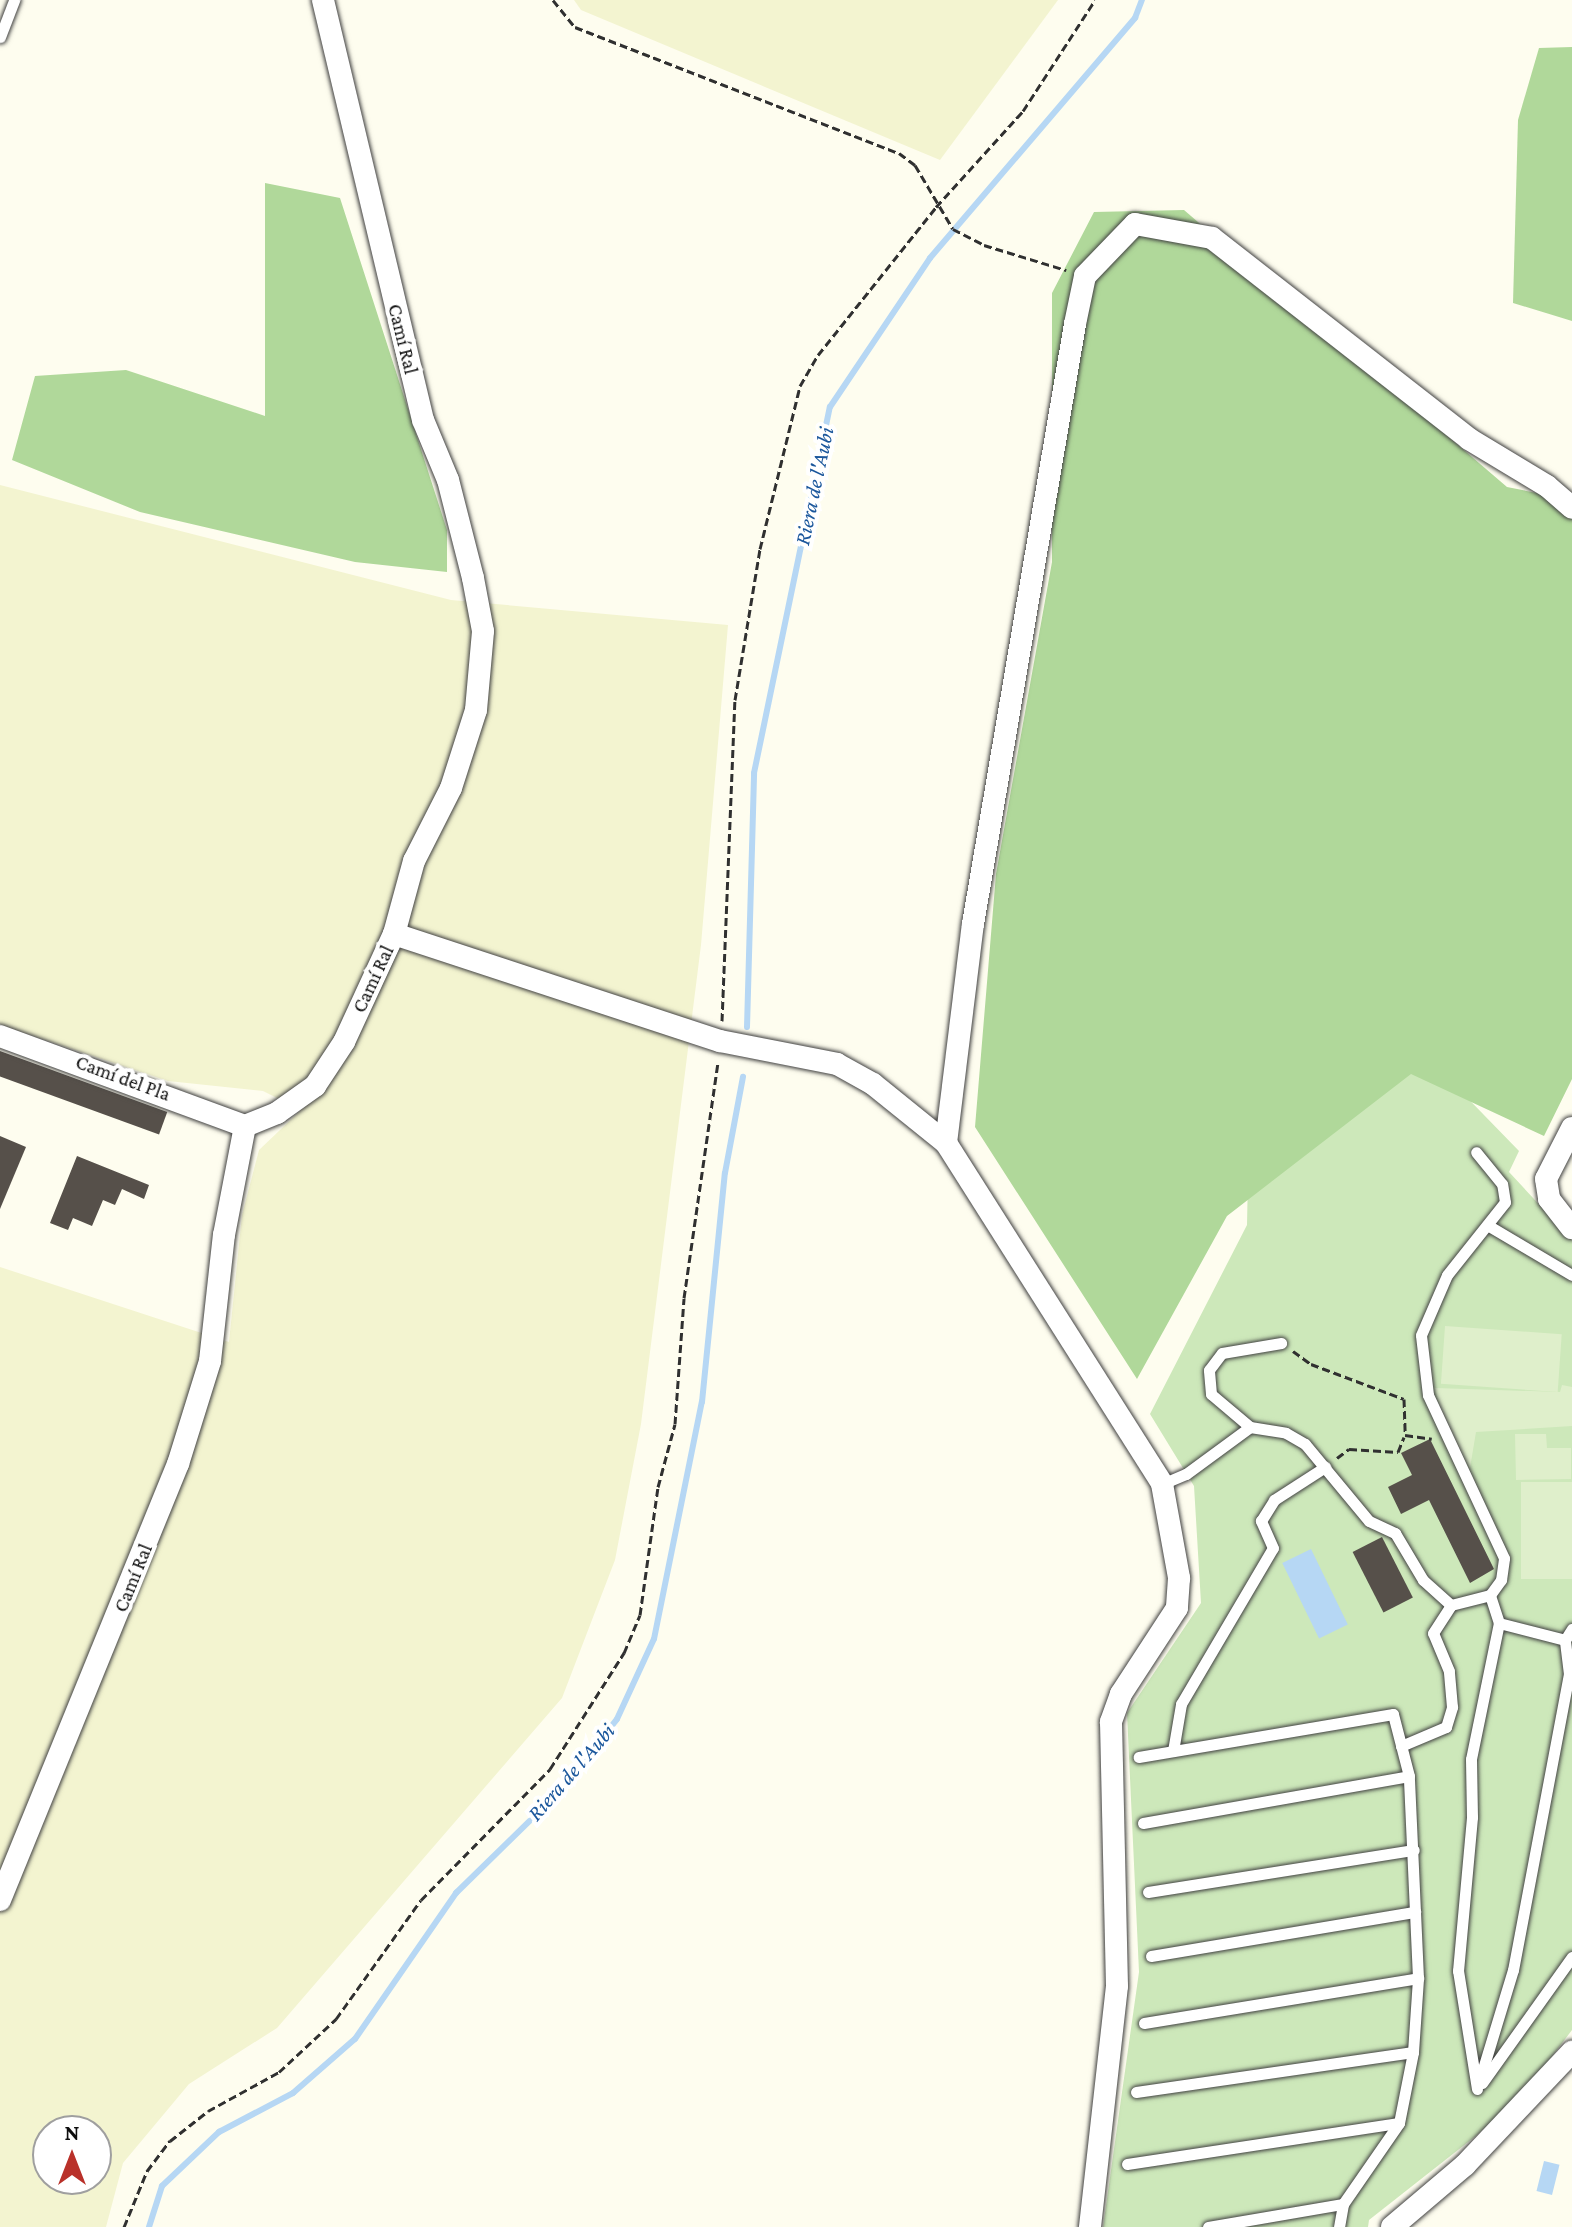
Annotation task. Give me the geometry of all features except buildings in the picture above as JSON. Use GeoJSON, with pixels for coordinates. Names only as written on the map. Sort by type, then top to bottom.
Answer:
{"type":"FeatureCollection","features":[{"type":"Feature","properties":{"kind":"street","name":"Camí Ral"},"geometry":{"type":"LineString","coordinates":[[0,1900],[178,1464],[210,1361],[224,1235],[245,1126],[277,1113],[315,1086],[344,1042],[394,934],[414,861],[451,788],[476,710],[483,631],[448,480],[423,420],[323,0]]}},
{"type":"Feature","properties":{"kind":"street"},"geometry":{"type":"LineString","coordinates":[[946,1143],[995,786],[1085,276],[1135,224],[1212,238],[1469,439],[1547,486],[1572,508]]}},
{"type":"Feature","properties":{"kind":"street"},"geometry":{"type":"LineString","coordinates":[[394,934],[720,1041],[837,1064],[873,1084],[946,1143],[1162,1484],[1179,1578],[1177,1608],[1121,1694],[1111,1722],[1117,1986],[1090,2227]]}},
{"type":"Feature","properties":{"kind":"street","name":"Camí del Pla"},"geometry":{"type":"LineString","coordinates":[[0,1036],[245,1126]]}},
{"type":"Feature","properties":{"kind":"street"},"geometry":{"type":"LineString","coordinates":[[1572,1128],[1546,1179],[1549,1199],[1572,1228]]}},
{"type":"Feature","properties":{"kind":"street"},"geometry":{"type":"LineString","coordinates":[[1392,2227],[1465,2165],[1572,2052]]}},
{"type":"Feature","properties":{"kind":"lane"},"geometry":{"type":"LineString","coordinates":[[0,37],[14,0]]}},
{"type":"Feature","properties":{"kind":"lane"},"geometry":{"type":"LineString","coordinates":[[1401,1746],[1446,1727],[1452,1707],[1449,1671],[1433,1633],[1451,1605],[1490,1595],[1501,1580],[1504,1558],[1428,1395],[1421,1335],[1447,1275],[1489,1226],[1505,1202],[1502,1184],[1476,1152]]}},
{"type":"Feature","properties":{"kind":"lane"},"geometry":{"type":"LineString","coordinates":[[1489,1226],[1572,1275]]}},
{"type":"Feature","properties":{"kind":"lane"},"geometry":{"type":"LineString","coordinates":[[1281,1343],[1222,1353],[1209,1370],[1211,1394],[1250,1427],[1286,1433],[1305,1444],[1369,1521],[1395,1533],[1423,1580],[1451,1605]]}},
{"type":"Feature","properties":{"kind":"lane"},"geometry":{"type":"LineString","coordinates":[[1162,1484],[1186,1474],[1250,1427]]}},
{"type":"Feature","properties":{"kind":"lane"},"geometry":{"type":"LineString","coordinates":[[1173,1751],[1181,1704],[1273,1548],[1261,1521],[1274,1500],[1325,1467]]}},
{"type":"Feature","properties":{"kind":"lane"},"geometry":{"type":"LineString","coordinates":[[1477,2089],[1458,1971],[1472,1817],[1471,1759],[1499,1623],[1490,1595]]}},
{"type":"Feature","properties":{"kind":"lane"},"geometry":{"type":"LineString","coordinates":[[1499,1623],[1565,1640]]}},
{"type":"Feature","properties":{"kind":"lane"},"geometry":{"type":"LineString","coordinates":[[1477,2089],[1513,1970],[1569,1674],[1565,1640],[1572,1629]]}},
{"type":"Feature","properties":{"kind":"lane"},"geometry":{"type":"LineString","coordinates":[[1139,1757],[1393,1714],[1409,1776],[1414,1850],[1418,1978],[1413,2052],[1399,2123],[1343,2204],[1339,2227]]}},
{"type":"Feature","properties":{"kind":"lane"},"geometry":{"type":"LineString","coordinates":[[1143,1823],[1409,1776]]}},
{"type":"Feature","properties":{"kind":"lane"},"geometry":{"type":"LineString","coordinates":[[1148,1892],[1414,1850]]}},
{"type":"Feature","properties":{"kind":"lane"},"geometry":{"type":"LineString","coordinates":[[1151,1956],[1415,1912]]}},
{"type":"Feature","properties":{"kind":"lane"},"geometry":{"type":"LineString","coordinates":[[1477,2089],[1572,1957]]}},
{"type":"Feature","properties":{"kind":"lane"},"geometry":{"type":"LineString","coordinates":[[1144,2023],[1418,1978]]}},
{"type":"Feature","properties":{"kind":"lane"},"geometry":{"type":"LineString","coordinates":[[1136,2092],[1413,2052]]}},
{"type":"Feature","properties":{"kind":"lane"},"geometry":{"type":"LineString","coordinates":[[1127,2164],[1399,2123]]}},
{"type":"Feature","properties":{"kind":"lane"},"geometry":{"type":"LineString","coordinates":[[1208,2227],[1343,2204]]}},
{"type":"Feature","properties":{"kind":"path"},"geometry":{"type":"LineString","coordinates":[[553,0],[575,27],[899,153],[923,176],[936,207],[953,229],[984,245],[1085,276]]}},
{"type":"Feature","properties":{"kind":"path"},"geometry":{"type":"LineString","coordinates":[[124,2227],[147,2171],[170,2141],[208,2111],[279,2072],[336,2019],[421,1900],[550,1769],[624,1653],[640,1615],[658,1487],[675,1424],[684,1298],[709,1145],[727,983],[735,700],[760,549],[800,386],[818,355],[936,207],[1023,111],[1095,0]]}},
{"type":"Feature","properties":{"kind":"path"},"geometry":{"type":"LineString","coordinates":[[1281,1343],[1311,1364],[1404,1399],[1405,1435],[1398,1452],[1349,1449],[1325,1467]]}},
{"type":"Feature","properties":{"kind":"path"},"geometry":{"type":"LineString","coordinates":[[1405,1435],[1448,1441]]}},
{"type":"Feature","properties":{"kind":"green space"},"geometry":{"type":"Polygon","coordinates":[[[574,0],[1058,0],[940,160],[581,10],[574,0]]]}},
{"type":"Feature","properties":{"kind":"green space"},"geometry":{"type":"Polygon","coordinates":[[[1572,47],[1572,321],[1513,303],[1518,120],[1539,48],[1572,47]]]}},
{"type":"Feature","properties":{"kind":"green space"},"geometry":{"type":"Polygon","coordinates":[[[265,183],[340,198],[447,530],[447,572],[355,562],[140,512],[12,460],[35,376],[126,370],[265,416],[265,183]]]}},
{"type":"Feature","properties":{"kind":"green space"},"geometry":{"type":"Polygon","coordinates":[[[1184,210],[1507,487],[1572,500],[1572,1079],[1544,1136],[1411,1074],[1227,1216],[1137,1379],[975,1127],[996,874],[1052,562],[1052,293],[1094,212],[1184,210]]]}},
{"type":"Feature","properties":{"kind":"green space"},"geometry":{"type":"Polygon","coordinates":[[[0,485],[451,600],[728,625],[701,945],[641,1424],[615,1560],[562,1698],[277,2028],[189,2084],[123,2163],[106,2227],[0,2227],[0,1267],[229,1342],[242,1215],[259,1150],[301,1110],[263,1091],[168,1081],[0,1025],[0,485]]]}},
{"type":"Feature","properties":{"kind":"green space"},"geometry":{"type":"Polygon","coordinates":[[[1412,1041],[1519,1151],[1509,1172],[1572,1240],[1572,2030],[1531,2084],[1477,2135],[1369,2220],[1368,2227],[1103,2227],[1139,1972],[1127,1713],[1201,1603],[1194,1486],[1150,1414],[1247,1225],[1250,1074],[1412,1041]]]}},
{"type":"Feature","properties":{"kind":"green space"},"geometry":{"type":"Polygon","coordinates":[[[1445,1326],[1562,1334],[1558,1392],[1441,1384],[1445,1326]]]}},
{"type":"Feature","properties":{"kind":"green space"},"geometry":{"type":"Polygon","coordinates":[[[1562,1385],[1572,1387],[1572,1426],[1476,1432],[1470,1468],[1445,1427],[1435,1388],[1560,1392],[1562,1385]]]}},
{"type":"Feature","properties":{"kind":"green space"},"geometry":{"type":"Polygon","coordinates":[[[1515,1434],[1546,1434],[1547,1448],[1571,1448],[1571,1479],[1516,1480],[1515,1434]]]}},
{"type":"Feature","properties":{"kind":"green space"},"geometry":{"type":"Polygon","coordinates":[[[1521,1482],[1572,1482],[1572,1579],[1521,1579],[1521,1482]]]}},
{"type":"Feature","properties":{"kind":"water"},"geometry":{"type":"Polygon","coordinates":[[[1311,1549],[1348,1624],[1319,1639],[1282,1563],[1311,1549]]]}},
{"type":"Feature","properties":{"kind":"water"},"geometry":{"type":"Polygon","coordinates":[[[1544,2161],[1560,2165],[1552,2195],[1537,2191],[1544,2161]]]}},
{"type":"Feature","properties":{"kind":"waterway","name":"Riera de l'Aubi"},"geometry":{"type":"LineString","coordinates":[[747,1027],[754,773],[830,407],[930,258],[1135,18],[1142,0]]}},
{"type":"Feature","properties":{"kind":"waterway","name":"Riera de l'Aubi"},"geometry":{"type":"LineString","coordinates":[[149,2227],[162,2186],[219,2132],[293,2093],[355,2039],[456,1893],[561,1790],[617,1719],[654,1639],[702,1402],[725,1173],[743,1077]]}}]}
